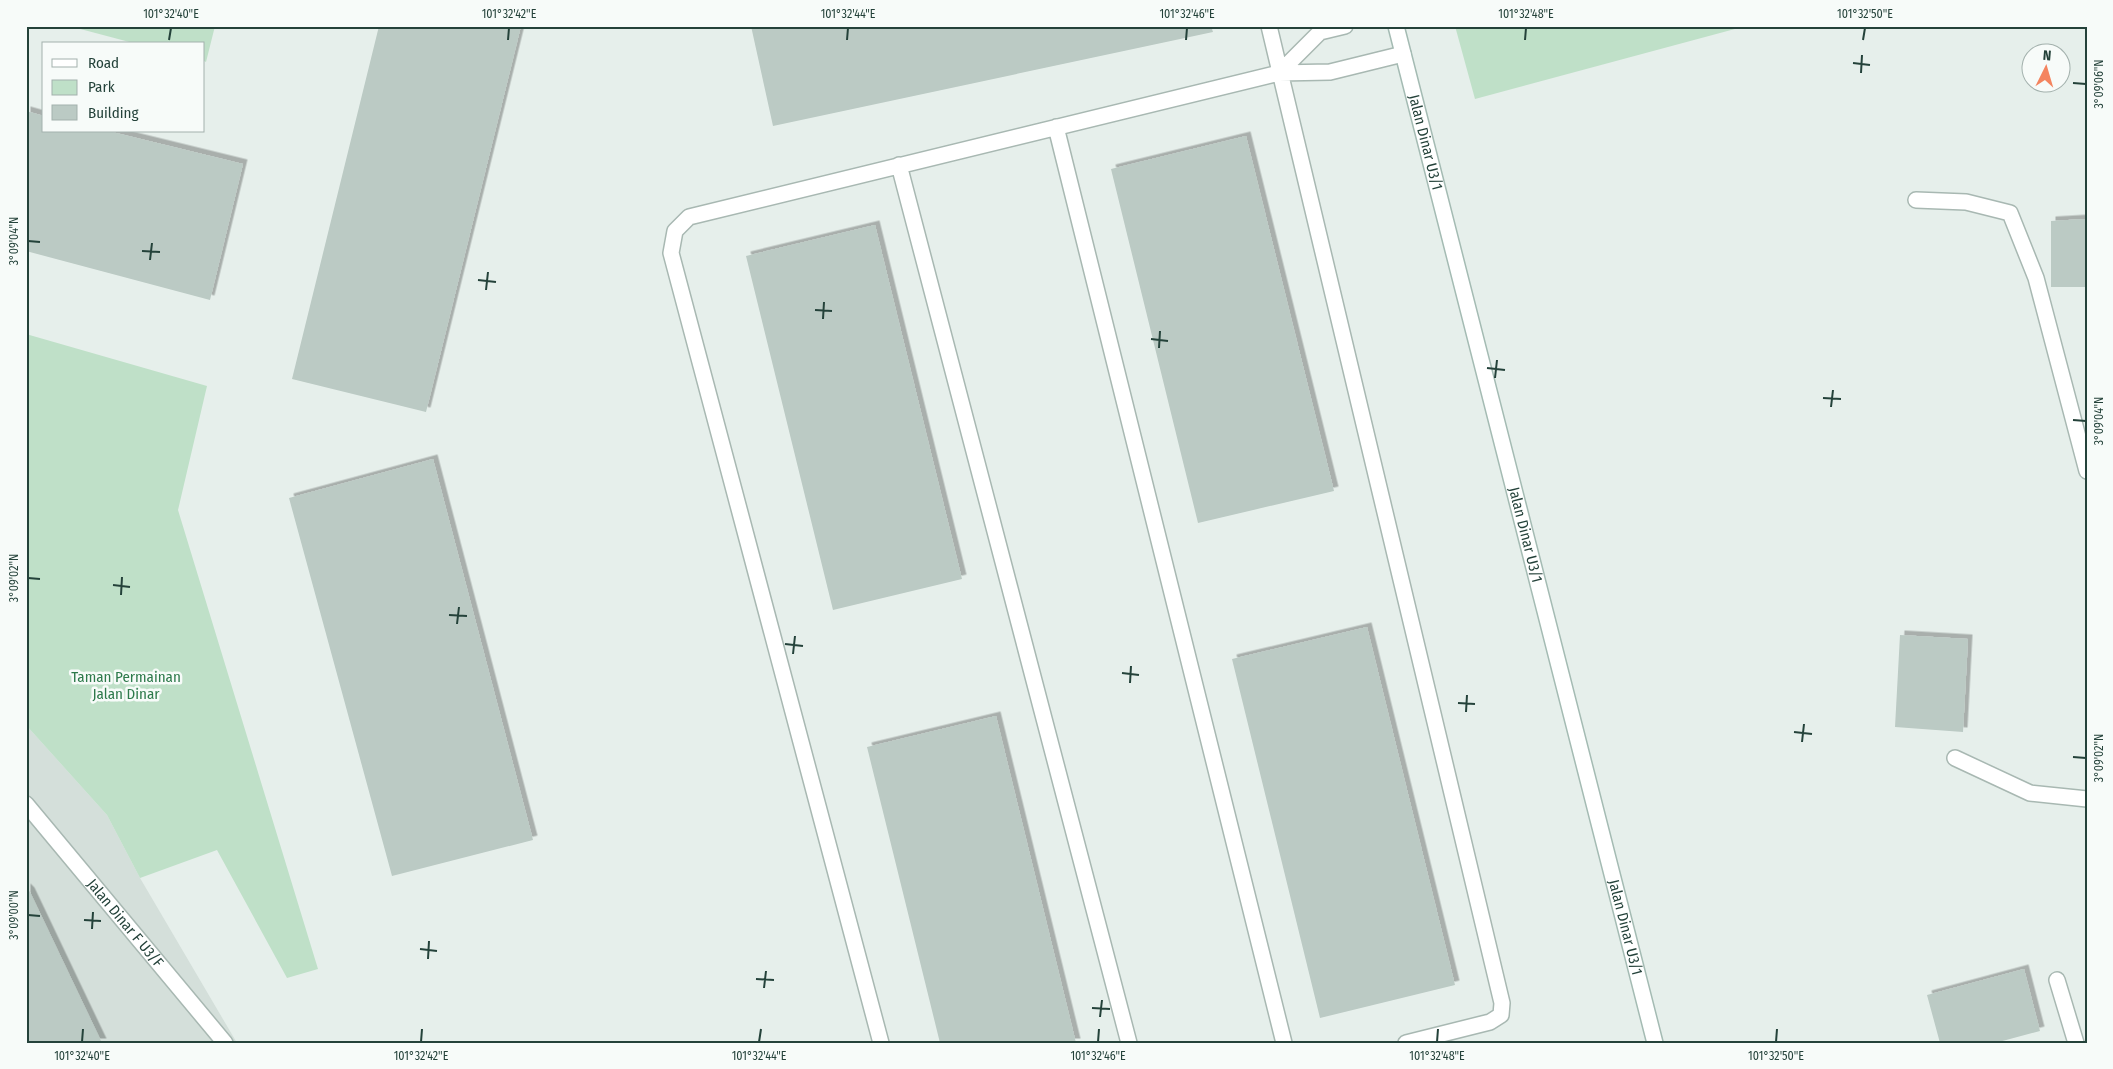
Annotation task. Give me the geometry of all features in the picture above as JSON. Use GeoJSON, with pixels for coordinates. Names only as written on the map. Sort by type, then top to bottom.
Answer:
{"type":"FeatureCollection","features":[{"type":"Feature","properties":{"kind":"street"},"geometry":{"type":"LineString","coordinates":[[1269,26],[1502,1003],[1501,1015],[1490,1022],[1406,1043]]}},
{"type":"Feature","properties":{"kind":"street"},"geometry":{"type":"LineString","coordinates":[[1279,73],[1320,32],[1345,26]]}},
{"type":"Feature","properties":{"kind":"street","name":"Jalan Dinar U3/1"},"geometry":{"type":"LineString","coordinates":[[1396,26],[1655,1043]]}},
{"type":"Feature","properties":{"kind":"street"},"geometry":{"type":"LineString","coordinates":[[881,1043],[671,253],[674,231],[689,217],[899,165],[1279,73],[1330,72],[1404,54]]}},
{"type":"Feature","properties":{"kind":"street"},"geometry":{"type":"LineString","coordinates":[[1056,128],[1284,1043]]}},
{"type":"Feature","properties":{"kind":"street"},"geometry":{"type":"LineString","coordinates":[[899,165],[1129,1043]]}},
{"type":"Feature","properties":{"kind":"street"},"geometry":{"type":"LineString","coordinates":[[1916,200],[1966,202],[2010,213],[2036,278],[2087,471]]}},
{"type":"Feature","properties":{"kind":"street"},"geometry":{"type":"LineString","coordinates":[[1955,758],[2030,793],[2087,799]]}},
{"type":"Feature","properties":{"kind":"street","name":"Jalan Dinar F U3/F"},"geometry":{"type":"LineString","coordinates":[[26,804],[225,1043]]}},
{"type":"Feature","properties":{"kind":"street"},"geometry":{"type":"LineString","coordinates":[[2057,980],[2076,1043]]}},
{"type":"Feature","properties":{"kind":"shaded area"},"geometry":{"type":"Polygon","coordinates":[[[26,725],[107,815],[140,878],[237,1043],[26,1043],[26,725]]]}},
{"type":"Feature","properties":{"kind":"green space"},"geometry":{"type":"Polygon","coordinates":[[[69,26],[215,26],[206,62],[205,42],[129,42],[69,26]]]}},
{"type":"Feature","properties":{"kind":"green space"},"geometry":{"type":"Polygon","coordinates":[[[1455,26],[1746,26],[1475,99],[1455,26]]]}},
{"type":"Feature","properties":{"kind":"green space","name":"Taman Permainan Jalan Dinar"},"geometry":{"type":"Polygon","coordinates":[[[26,334],[207,386],[178,510],[318,969],[287,978],[217,850],[140,878],[107,815],[26,725],[26,334]]]}},
{"type":"Feature","properties":{"kind":"building"},"geometry":{"type":"Polygon","coordinates":[[[379,26],[521,26],[426,412],[292,379],[379,26]]]}},
{"type":"Feature","properties":{"kind":"building"},"geometry":{"type":"Polygon","coordinates":[[[751,26],[1211,26],[1213,32],[773,126],[751,26]]]}},
{"type":"Feature","properties":{"kind":"building"},"geometry":{"type":"Polygon","coordinates":[[[26,111],[42,115],[42,132],[112,132],[243,164],[210,300],[26,251],[26,111]]]}},
{"type":"Feature","properties":{"kind":"building"},"geometry":{"type":"Polygon","coordinates":[[[1246,136],[1334,491],[1198,523],[1111,169],[1246,136]]]}},
{"type":"Feature","properties":{"kind":"building"},"geometry":{"type":"Polygon","coordinates":[[[2085,219],[2086,287],[2051,287],[2051,221],[2085,219]]]}},
{"type":"Feature","properties":{"kind":"building"},"geometry":{"type":"Polygon","coordinates":[[[875,225],[962,579],[833,610],[746,256],[875,225]]]}},
{"type":"Feature","properties":{"kind":"building"},"geometry":{"type":"Polygon","coordinates":[[[433,459],[533,840],[392,876],[289,498],[433,459]]]}},
{"type":"Feature","properties":{"kind":"building"},"geometry":{"type":"Polygon","coordinates":[[[1367,627],[1455,985],[1320,1018],[1232,659],[1367,627]]]}},
{"type":"Feature","properties":{"kind":"building"},"geometry":{"type":"Polygon","coordinates":[[[1900,635],[1968,639],[1963,732],[1895,727],[1900,635]]]}},
{"type":"Feature","properties":{"kind":"building"},"geometry":{"type":"Polygon","coordinates":[[[996,716],[1076,1043],[940,1043],[867,747],[996,716]]]}},
{"type":"Feature","properties":{"kind":"building"},"geometry":{"type":"Polygon","coordinates":[[[26,888],[30,892],[102,1043],[26,1043],[26,888]]]}},
{"type":"Feature","properties":{"kind":"building"},"geometry":{"type":"Polygon","coordinates":[[[2024,969],[2040,1031],[1995,1043],[1940,1043],[1927,995],[2024,969]]]}}]}
